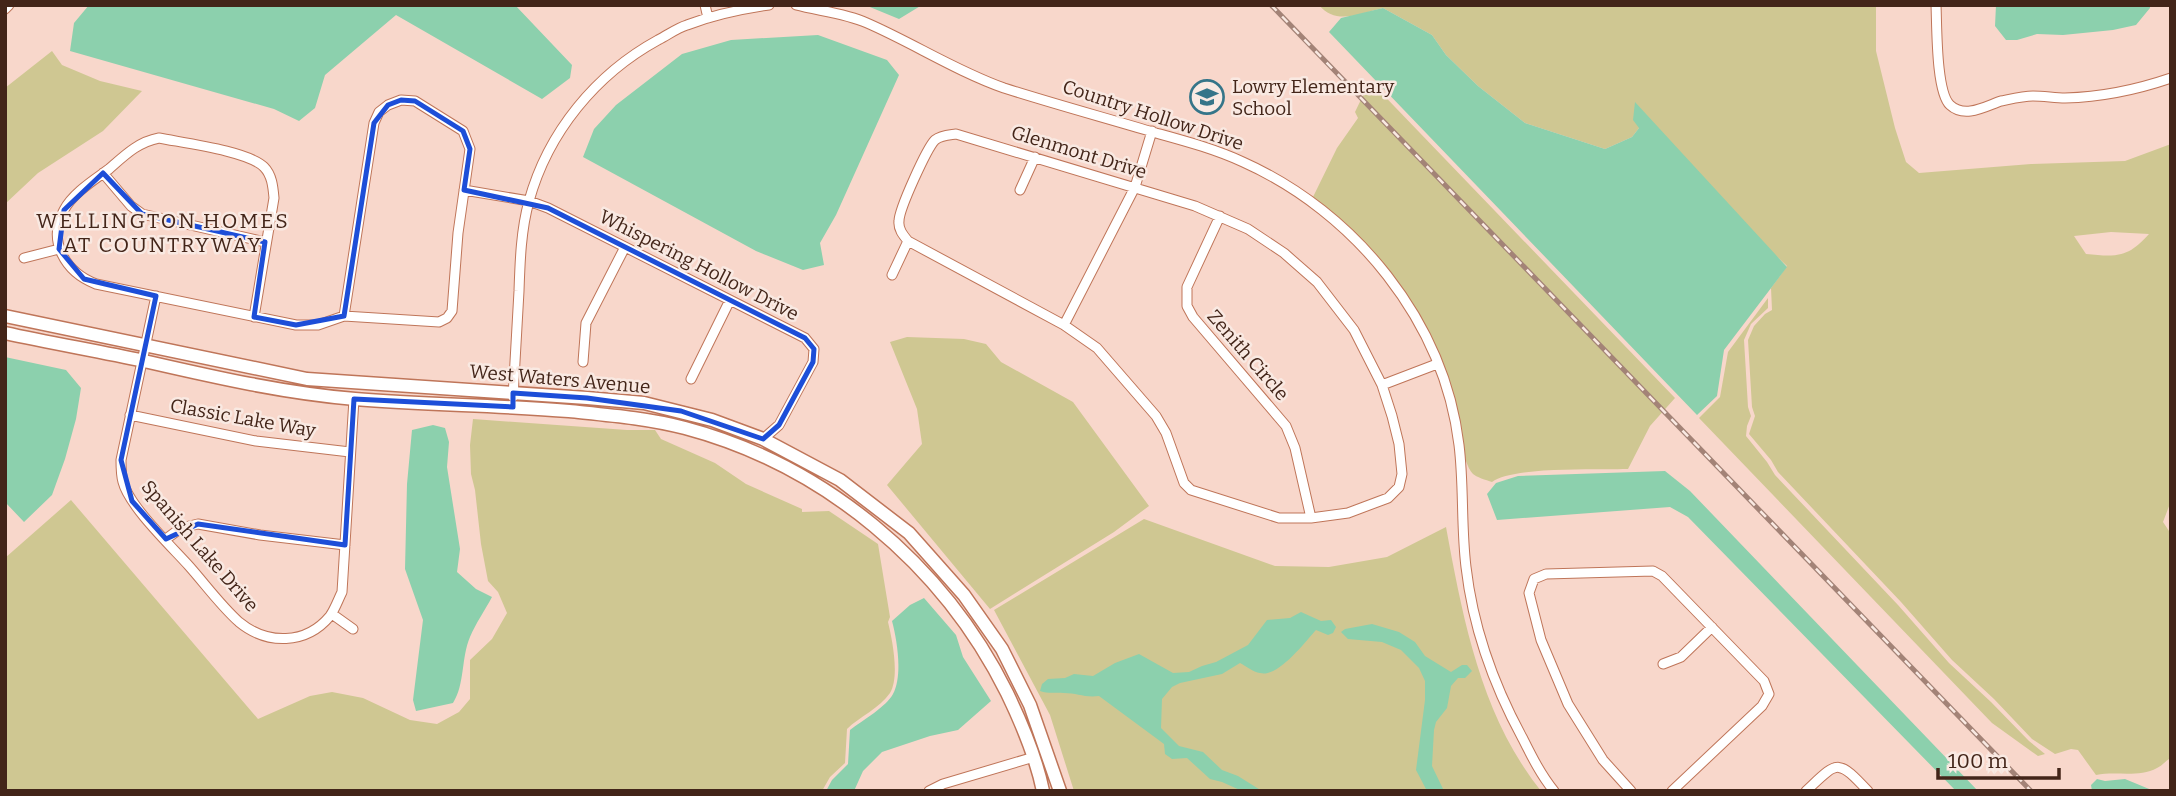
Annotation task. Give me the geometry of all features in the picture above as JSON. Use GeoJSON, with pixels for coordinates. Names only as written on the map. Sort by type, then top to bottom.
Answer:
{"type":"FeatureCollection","features":[{"type":"Feature","properties":{"kind":"street"},"geometry":{"type":"LineString","coordinates":[[705,5],[708,19]]}},
{"type":"Feature","properties":{"kind":"street"},"geometry":{"type":"LineString","coordinates":[[513,400],[521,244],[529,201],[547,152],[582,101],[620,64],[685,25],[742,9],[769,5]]}},
{"type":"Feature","properties":{"kind":"street","name":"Country Hollow Drive"},"geometry":{"type":"LineString","coordinates":[[796,5],[864,21],[970,74],[1003,87],[1152,131],[1243,162],[1297,190],[1332,217],[1387,274],[1406,302],[1437,364],[1450,400],[1459,444],[1465,565],[1473,615],[1487,663],[1510,716],[1554,791]]}},
{"type":"Feature","properties":{"kind":"street"},"geometry":{"type":"LineString","coordinates":[[1937,5],[1937,45],[1943,94],[1950,106],[1959,110],[1978,110],[2001,101],[2032,96],[2100,96],[2138,89],[2171,78]]}},
{"type":"Feature","properties":{"kind":"street"},"geometry":{"type":"LineString","coordinates":[[254,317],[274,198],[273,183],[265,168],[250,157],[159,138],[137,145],[72,199],[64,210],[58,229],[59,249],[68,267],[96,284],[254,317],[296,325],[318,324],[344,316],[439,322],[447,318],[452,311],[458,233],[470,149],[463,131],[415,102],[401,100],[388,104],[379,112],[374,123],[344,316]]}},
{"type":"Feature","properties":{"kind":"street"},"geometry":{"type":"LineString","coordinates":[[1064,325],[1135,187],[1152,131]]}},
{"type":"Feature","properties":{"kind":"street","name":"Glenmont Drive"},"geometry":{"type":"LineString","coordinates":[[956,134],[1135,187],[1220,216],[1248,229],[1283,253],[1317,282],[1354,330],[1382,385],[1399,444],[1402,474],[1399,487],[1388,498],[1348,513],[1311,518],[1279,518],[1191,490],[1184,483],[1166,433],[1156,416],[1097,348],[1064,325],[908,241],[901,233],[898,221],[929,147],[938,137],[956,134]]}},
{"type":"Feature","properties":{"kind":"street"},"geometry":{"type":"LineString","coordinates":[[1020,190],[1035,157]]}},
{"type":"Feature","properties":{"kind":"street"},"geometry":{"type":"LineString","coordinates":[[103,173],[131,206],[142,214],[265,242]]}},
{"type":"Feature","properties":{"kind":"street","name":"Whispering Hollow Drive"},"geometry":{"type":"LineString","coordinates":[[464,190],[529,201],[548,208],[805,338],[814,349],[813,362],[779,425],[763,439]]}},
{"type":"Feature","properties":{"kind":"street","name":"Zenith Circle"},"geometry":{"type":"LineString","coordinates":[[1220,216],[1187,287],[1187,306],[1193,317],[1286,426],[1296,448],[1311,518]]}},
{"type":"Feature","properties":{"kind":"street"},"geometry":{"type":"LineString","coordinates":[[892,275],[908,241]]}},
{"type":"Feature","properties":{"kind":"street"},"geometry":{"type":"LineString","coordinates":[[583,362],[586,323],[625,247]]}},
{"type":"Feature","properties":{"kind":"street"},"geometry":{"type":"LineString","coordinates":[[24,258],[59,249]]}},
{"type":"Feature","properties":{"kind":"street","name":"Spanish Lake Drive"},"geometry":{"type":"LineString","coordinates":[[156,296],[121,460],[123,482],[132,501],[238,621],[257,634],[277,640],[299,638],[318,628],[332,614]]}},
{"type":"Feature","properties":{"kind":"street"},"geometry":{"type":"LineString","coordinates":[[691,379],[730,300]]}},
{"type":"Feature","properties":{"kind":"street","name":"West Waters Avenue"},"geometry":{"type":"LineString","coordinates":[[5,316],[307,379],[513,400],[684,428],[770,460],[837,498],[898,546],[934,583],[993,666],[1034,757],[1043,791]]}},
{"type":"Feature","properties":{"kind":"street","name":"West Waters Avenue"},"geometry":{"type":"LineString","coordinates":[[5,332],[258,386],[354,399],[644,403],[712,420],[763,439],[840,480],[909,533],[964,595],[1002,649],[1030,705],[1060,791]]}},
{"type":"Feature","properties":{"kind":"street"},"geometry":{"type":"LineString","coordinates":[[1382,385],[1437,364]]}},
{"type":"Feature","properties":{"kind":"street"},"geometry":{"type":"LineString","coordinates":[[353,629],[332,614],[342,592],[354,399]]}},
{"type":"Feature","properties":{"kind":"street","name":"Classic Lake Way"},"geometry":{"type":"LineString","coordinates":[[130,415],[256,441],[350,452]]}},
{"type":"Feature","properties":{"kind":"street"},"geometry":{"type":"LineString","coordinates":[[166,539],[181,528],[198,524],[260,535],[345,545]]}},
{"type":"Feature","properties":{"kind":"street"},"geometry":{"type":"LineString","coordinates":[[1631,791],[1603,760],[1568,704],[1541,640],[1529,593],[1534,579],[1546,574],[1653,571],[1662,576],[1764,681],[1769,694],[1762,706],[1672,791]]}},
{"type":"Feature","properties":{"kind":"street"},"geometry":{"type":"LineString","coordinates":[[1663,664],[1681,657],[1712,627]]}},
{"type":"Feature","properties":{"kind":"street"},"geometry":{"type":"LineString","coordinates":[[929,791],[943,784],[1034,757]]}},
{"type":"Feature","properties":{"kind":"street"},"geometry":{"type":"LineString","coordinates":[[1806,791],[1828,770],[1838,767],[1848,769],[1868,791]]}},
{"type":"Feature","properties":{"kind":"highlighted area"},"geometry":{"type":"Polygon","coordinates":[[[401,100],[415,101],[463,131],[470,149],[464,190],[548,208],[805,338],[814,349],[813,362],[779,425],[763,439],[681,411],[587,398],[513,393],[513,407],[354,399],[345,545],[198,524],[166,539],[132,501],[121,460],[156,296],[84,279],[59,249],[64,210],[103,173],[142,214],[265,242],[254,317],[296,325],[344,316],[374,123],[388,105],[401,100]]]}},
{"type":"Feature","properties":{"kind":"shaded area"},"geometry":{"type":"Polygon","coordinates":[[[89,5],[515,5],[572,65],[570,78],[542,99],[396,15],[325,75],[315,108],[299,121],[274,109],[70,51],[74,23],[89,5]]]}},
{"type":"Feature","properties":{"kind":"shaded area"},"geometry":{"type":"Polygon","coordinates":[[[865,5],[922,5],[899,19],[865,5]]]}},
{"type":"Feature","properties":{"kind":"shaded area"},"geometry":{"type":"Polygon","coordinates":[[[1319,5],[1876,5],[1876,51],[1895,128],[1906,162],[1919,173],[2031,164],[2125,161],[2171,144],[2171,501],[2163,522],[2171,534],[2171,758],[2159,767],[2143,773],[2096,775],[2078,750],[2071,749],[2055,754],[2032,739],[1952,660],[1778,472],[1749,434],[1755,416],[1752,407],[1748,340],[1754,326],[1772,310],[1771,288],[1787,266],[1639,128],[1632,137],[1605,149],[1525,123],[1478,86],[1446,55],[1432,35],[1383,8],[1349,16],[1333,15],[1319,5]],[[2111,232],[2074,236],[2086,254],[2106,256],[2128,252],[2149,234],[2111,232]]]}},
{"type":"Feature","properties":{"kind":"shaded area"},"geometry":{"type":"Polygon","coordinates":[[[1996,5],[2150,5],[2150,8],[2136,25],[2063,35],[2037,34],[2006,40],[1995,26],[1996,5]]]}},
{"type":"Feature","properties":{"kind":"shaded area"},"geometry":{"type":"Polygon","coordinates":[[[1383,8],[1432,35],[1446,55],[1478,86],[1525,123],[1605,149],[1632,137],[1639,128],[1633,120],[1635,102],[1787,267],[1724,350],[1717,396],[1697,415],[1329,32],[1341,18],[1383,8]]]}},
{"type":"Feature","properties":{"kind":"shaded area"},"geometry":{"type":"Polygon","coordinates":[[[818,35],[887,60],[899,75],[836,215],[820,243],[824,265],[803,270],[756,251],[583,157],[594,129],[616,105],[682,54],[731,40],[818,35]]]}},
{"type":"Feature","properties":{"kind":"shaded area"},"geometry":{"type":"Polygon","coordinates":[[[52,51],[62,65],[100,81],[142,91],[103,131],[38,173],[5,204],[5,88],[52,51]]]}},
{"type":"Feature","properties":{"kind":"shaded area"},"geometry":{"type":"Polygon","coordinates":[[[1370,81],[1675,398],[1650,426],[1628,469],[1536,471],[1517,473],[1492,482],[1474,475],[1469,468],[1451,386],[1418,313],[1372,250],[1334,213],[1313,197],[1337,148],[1358,118],[1355,112],[1370,81]]]}},
{"type":"Feature","properties":{"kind":"shaded area"},"geometry":{"type":"Polygon","coordinates":[[[1768,298],[1768,308],[1751,324],[1744,340],[1748,407],[1751,416],[1746,436],[1775,475],[1949,663],[2045,754],[2038,756],[1992,723],[1699,418],[1720,397],[1728,352],[1768,298]]]}},
{"type":"Feature","properties":{"kind":"shaded area"},"geometry":{"type":"Polygon","coordinates":[[[907,337],[964,339],[986,344],[1001,362],[1073,402],[1149,506],[1114,532],[990,609],[887,485],[922,444],[917,409],[890,342],[907,337]]]}},
{"type":"Feature","properties":{"kind":"shaded area"},"geometry":{"type":"Polygon","coordinates":[[[5,357],[66,370],[81,388],[76,419],[52,495],[24,522],[5,502],[5,357]]]}},
{"type":"Feature","properties":{"kind":"shaded area"},"geometry":{"type":"Polygon","coordinates":[[[473,419],[655,430],[661,439],[715,463],[746,484],[802,509],[802,512],[829,511],[878,544],[890,617],[888,622],[895,668],[893,686],[881,703],[847,729],[845,763],[830,777],[822,791],[5,791],[5,558],[71,500],[258,719],[310,696],[332,692],[363,698],[410,720],[437,724],[459,712],[470,699],[470,660],[492,639],[507,613],[498,592],[488,581],[481,544],[471,474],[473,419]]]}},
{"type":"Feature","properties":{"kind":"shaded area"},"geometry":{"type":"Polygon","coordinates":[[[433,425],[445,428],[449,442],[447,467],[460,549],[457,572],[476,589],[492,597],[470,637],[457,696],[453,703],[416,711],[413,700],[423,620],[405,569],[407,484],[412,430],[433,425]]]}},
{"type":"Feature","properties":{"kind":"shaded area"},"geometry":{"type":"Polygon","coordinates":[[[1665,471],[1690,491],[1978,791],[1956,791],[1688,517],[1670,507],[1497,520],[1487,494],[1496,483],[1518,476],[1665,471]]]}},
{"type":"Feature","properties":{"kind":"shaded area"},"geometry":{"type":"Polygon","coordinates":[[[1144,519],[1275,566],[1329,567],[1387,557],[1446,527],[1468,631],[1489,699],[1520,762],[1541,791],[1074,791],[1050,715],[994,610],[1144,519]]]}},
{"type":"Feature","properties":{"kind":"shaded area"},"geometry":{"type":"Polygon","coordinates":[[[924,598],[956,635],[963,657],[991,701],[958,730],[882,752],[863,771],[854,791],[826,791],[832,780],[848,764],[850,730],[874,713],[893,694],[898,677],[898,658],[892,621],[910,605],[924,598]]]}},
{"type":"Feature","properties":{"kind":"shaded area"},"geometry":{"type":"Polygon","coordinates":[[[1301,612],[1321,621],[1331,620],[1336,627],[1333,633],[1328,635],[1316,630],[1291,658],[1275,670],[1260,673],[1240,663],[1222,674],[1180,683],[1172,687],[1162,699],[1161,728],[1179,746],[1203,752],[1222,770],[1238,776],[1262,791],[1242,791],[1210,779],[1187,758],[1172,759],[1165,754],[1164,744],[1099,696],[1040,691],[1042,684],[1048,679],[1065,678],[1074,674],[1093,676],[1115,663],[1139,654],[1173,673],[1189,672],[1216,662],[1248,645],[1267,620],[1290,618],[1301,612]]]}},
{"type":"Feature","properties":{"kind":"shaded area"},"geometry":{"type":"Polygon","coordinates":[[[1372,624],[1399,632],[1415,642],[1425,656],[1451,672],[1462,665],[1467,665],[1472,671],[1465,678],[1458,678],[1451,686],[1447,708],[1436,722],[1434,730],[1432,766],[1444,791],[1427,791],[1416,770],[1425,700],[1425,681],[1419,668],[1401,650],[1382,642],[1348,639],[1341,632],[1372,624]]]}},
{"type":"Feature","properties":{"kind":"shaded area"},"geometry":{"type":"Polygon","coordinates":[[[2097,779],[2125,779],[2154,791],[2092,791],[2091,785],[2097,779]]]}},
{"type":"Feature","properties":{"kind":"railway"},"geometry":{"type":"LineString","coordinates":[[1271,5],[2031,791]]}},
{"type":"Feature","properties":{"kind":"place","name":"Lowry Elementary School"},"geometry":{"type":"Point","coordinates":[1207,97]}},
{"type":"Feature","properties":{"kind":"district","name":"WELLINGTON HOMES AT COUNTRYWAY"},"geometry":{"type":"Point","coordinates":[163,233]}}]}
